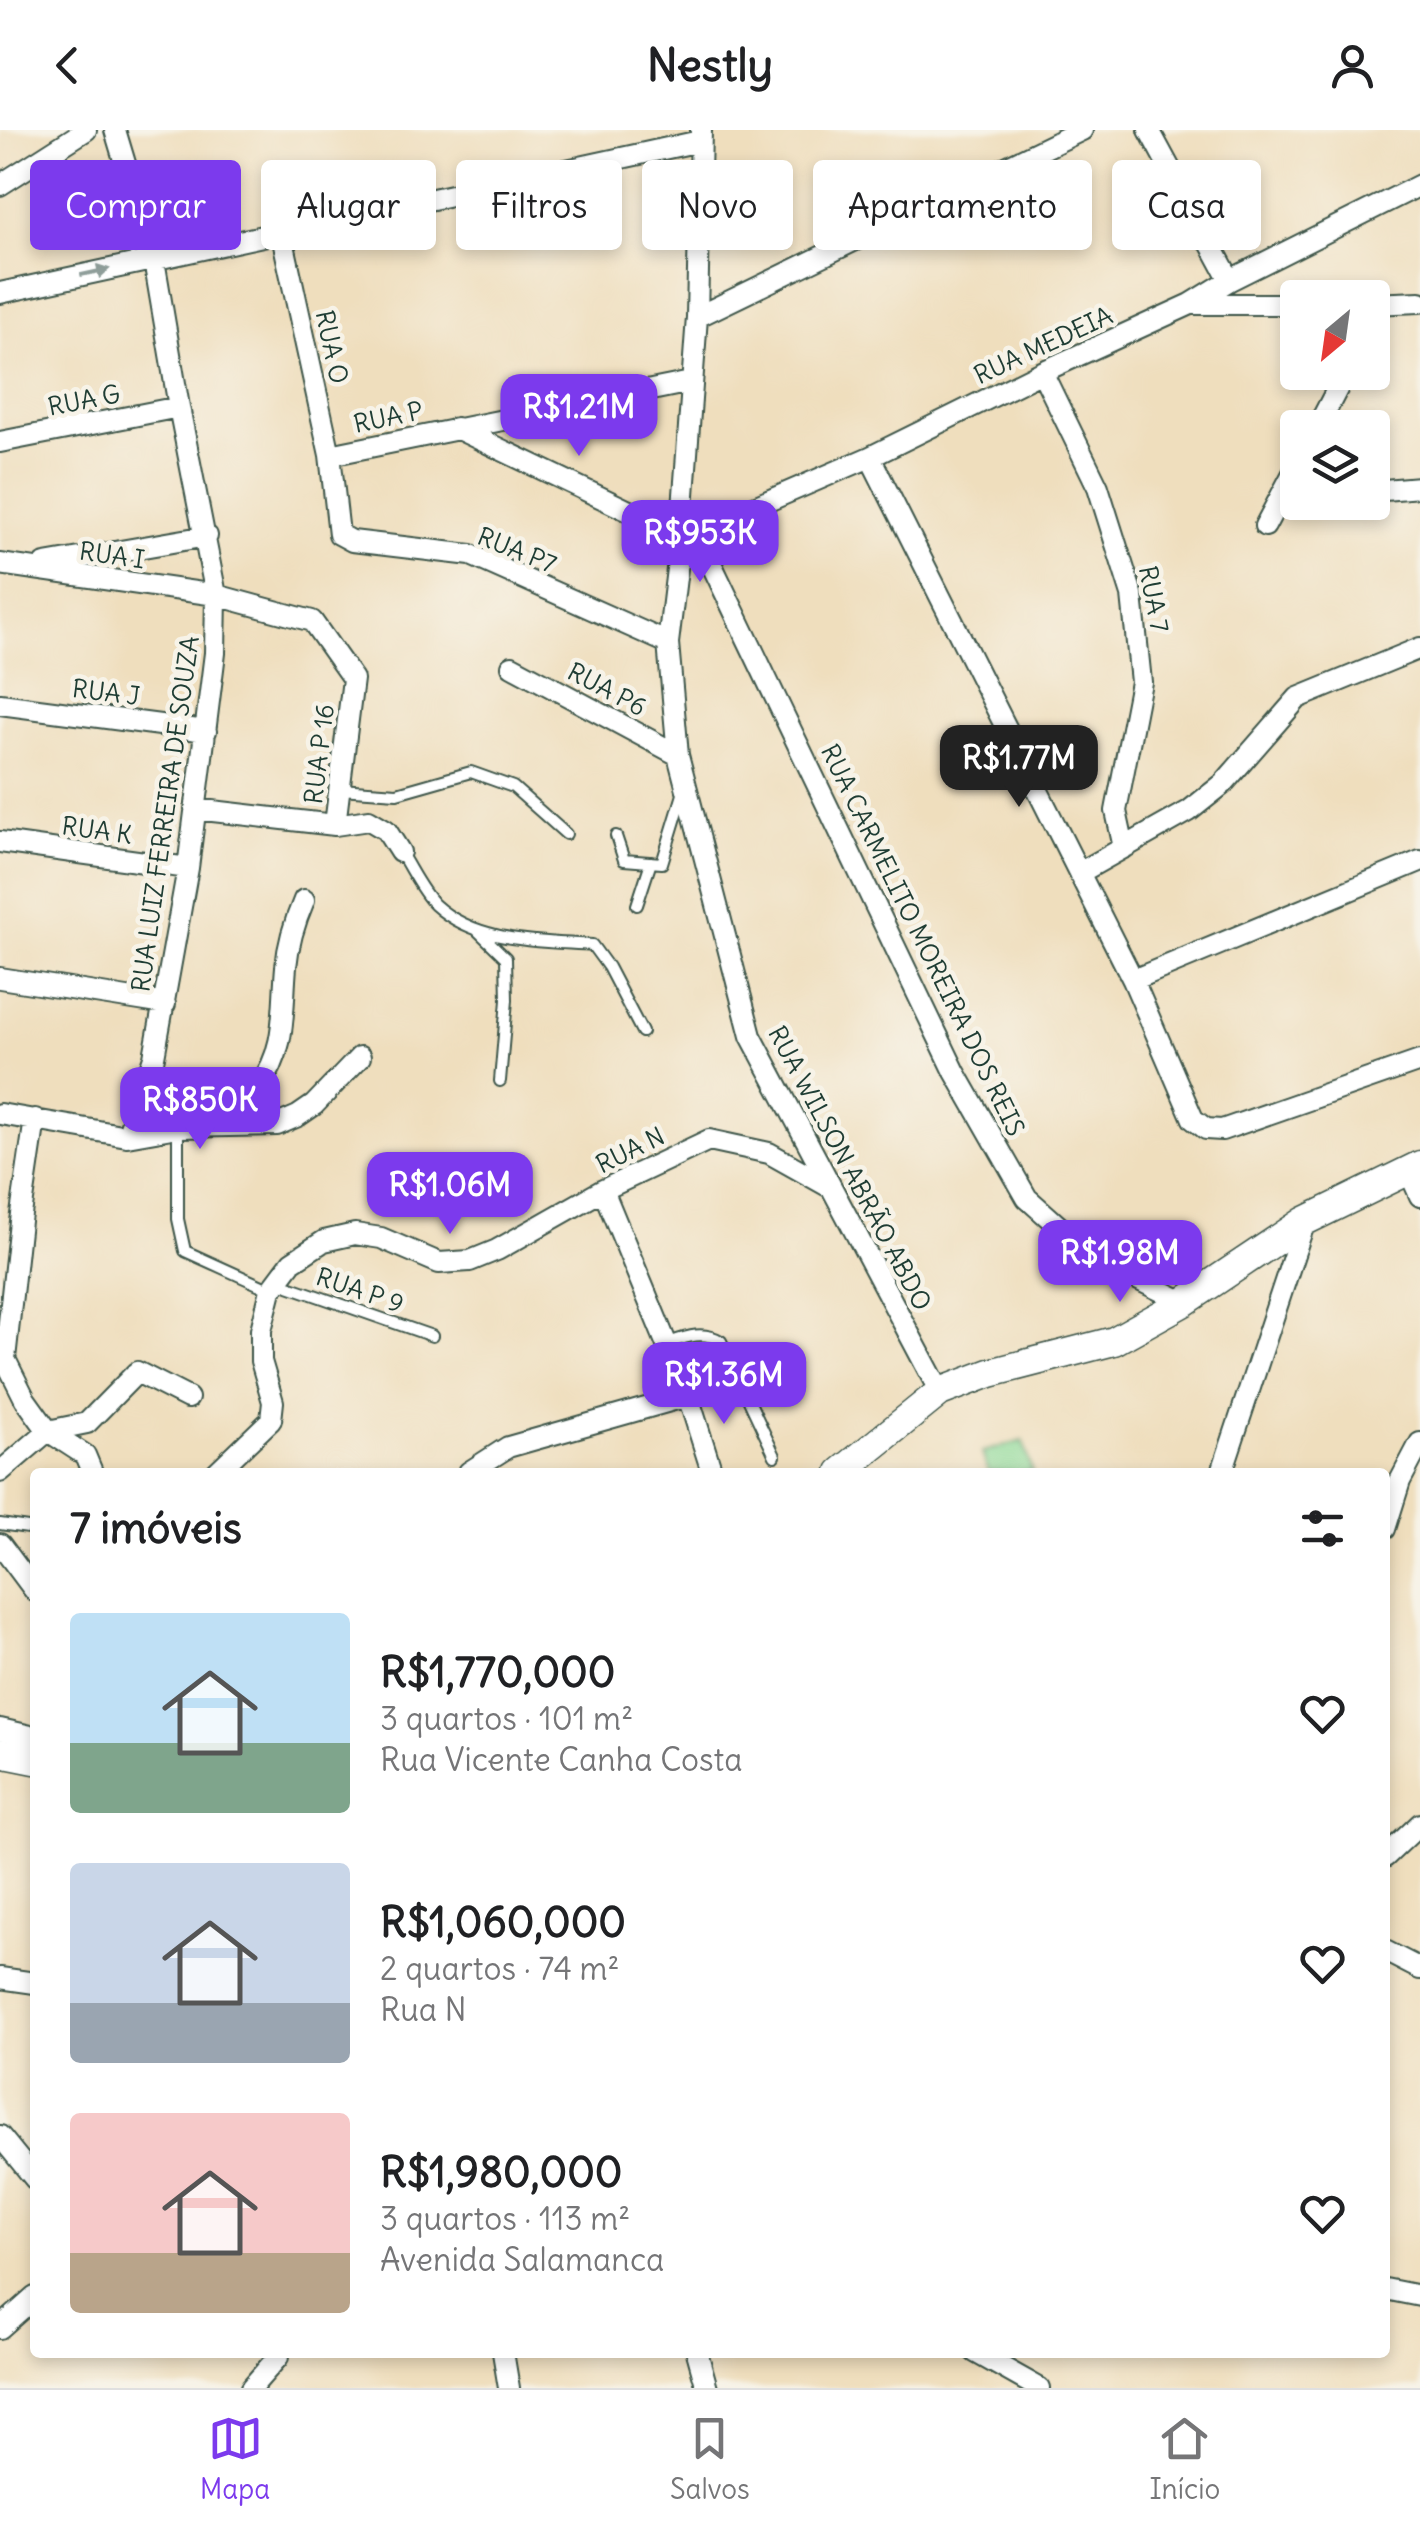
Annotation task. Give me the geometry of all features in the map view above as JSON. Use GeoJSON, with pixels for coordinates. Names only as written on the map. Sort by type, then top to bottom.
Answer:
{"type":"FeatureCollection","features":[{"type":"Feature","properties":{"kind":"street"},"geometry":{"type":"LineString","coordinates":[[2,178],[86,130]]}},
{"type":"Feature","properties":{"kind":"street","name":"RUA LUIZ FERREIRA DE SOUZA"},"geometry":{"type":"LineString","coordinates":[[115,130],[154,260],[178,407],[216,596],[215,652],[188,868],[154,1057],[127,1136]]}},
{"type":"Feature","properties":{"kind":"street"},"geometry":{"type":"LineString","coordinates":[[697,316],[1082,130]]}},
{"type":"Feature","properties":{"kind":"street"},"geometry":{"type":"LineString","coordinates":[[1148,130],[1230,280]]}},
{"type":"Feature","properties":{"kind":"street"},"geometry":{"type":"LineString","coordinates":[[436,196],[701,135]]}},
{"type":"Feature","properties":{"kind":"street","name":"RUA WILSON ABRÃO ABDO"},"geometry":{"type":"LineString","coordinates":[[701,135],[689,534],[668,643],[678,756],[751,1036],[940,1392]]}},
{"type":"Feature","properties":{"kind":"street","name":"RUA MEDEIA"},"geometry":{"type":"LineString","coordinates":[[689,534],[870,458],[1042,372],[1191,304],[1230,280],[1420,186]]}},
{"type":"Feature","properties":{"kind":"street"},"geometry":{"type":"LineString","coordinates":[[0,293],[261,236]]}},
{"type":"Feature","properties":{"kind":"street","name":"RUA O"},"geometry":{"type":"LineString","coordinates":[[286,250],[330,455],[338,534]]}},
{"type":"Feature","properties":{"kind":"street"},"geometry":{"type":"LineString","coordinates":[[1390,303],[1420,302]]}},
{"type":"Feature","properties":{"kind":"street"},"geometry":{"type":"LineString","coordinates":[[1191,304],[1280,304]]}},
{"type":"Feature","properties":{"kind":"street","name":"RUA 7"},"geometry":{"type":"LineString","coordinates":[[1042,372],[1098,487],[1132,595],[1141,682],[1116,811],[1124,848]]}},
{"type":"Feature","properties":{"kind":"street","name":"RUA P"},"geometry":{"type":"LineString","coordinates":[[330,455],[692,382]]}},
{"type":"Feature","properties":{"kind":"street","name":"RUA G"},"geometry":{"type":"LineString","coordinates":[[0,442],[178,407]]}},
{"type":"Feature","properties":{"kind":"street"},"geometry":{"type":"LineString","coordinates":[[456,428],[689,534]]}},
{"type":"Feature","properties":{"kind":"street"},"geometry":{"type":"LineString","coordinates":[[870,458],[1080,873],[1193,1118],[1206,1128],[1222,1130],[1420,1061]]}},
{"type":"Feature","properties":{"kind":"street"},"geometry":{"type":"LineString","coordinates":[[1390,489],[1420,488]]}},
{"type":"Feature","properties":{"kind":"street"},"geometry":{"type":"LineString","coordinates":[[1265,526],[1280,498]]}},
{"type":"Feature","properties":{"kind":"street","name":"RUA P7"},"geometry":{"type":"LineString","coordinates":[[338,534],[352,541],[471,554],[668,643]]}},
{"type":"Feature","properties":{"kind":"street","name":"RUA CARMELITO MOREIRA DOS REIS"},"geometry":{"type":"LineString","coordinates":[[689,534],[955,1072],[1027,1198],[1094,1258],[1184,1302]]}},
{"type":"Feature","properties":{"kind":"street"},"geometry":{"type":"LineString","coordinates":[[23,568],[206,536]]}},
{"type":"Feature","properties":{"kind":"street","name":"RUA I"},"geometry":{"type":"LineString","coordinates":[[0,564],[216,596]]}},
{"type":"Feature","properties":{"kind":"street","name":"RUA P 16"},"geometry":{"type":"LineString","coordinates":[[216,596],[312,621],[353,679],[335,825]]}},
{"type":"Feature","properties":{"kind":"street"},"geometry":{"type":"LineString","coordinates":[[1080,873],[1189,811],[1223,784],[1298,698],[1420,648]]}},
{"type":"Feature","properties":{"kind":"street","name":"RUA P6"},"geometry":{"type":"LineString","coordinates":[[512,666],[678,756]]}},
{"type":"Feature","properties":{"kind":"street","name":"RUA J"},"geometry":{"type":"LineString","coordinates":[[0,704],[206,731]]}},
{"type":"Feature","properties":{"kind":"street"},"geometry":{"type":"LineString","coordinates":[[195,809],[335,825],[369,820],[386,830],[400,852]]}},
{"type":"Feature","properties":{"kind":"street","name":"RUA K"},"geometry":{"type":"LineString","coordinates":[[0,842],[188,868]]}},
{"type":"Feature","properties":{"kind":"street"},"geometry":{"type":"LineString","coordinates":[[1132,980],[1420,861]]}},
{"type":"Feature","properties":{"kind":"street"},"geometry":{"type":"LineString","coordinates":[[189,1127],[257,1089],[274,1060],[284,1025],[286,966],[294,922],[304,900]]}},
{"type":"Feature","properties":{"kind":"street"},"geometry":{"type":"LineString","coordinates":[[0,978],[165,1004]]}},
{"type":"Feature","properties":{"kind":"street"},"geometry":{"type":"LineString","coordinates":[[0,1114],[127,1136],[189,1127],[277,1125],[298,1116],[360,1057]]}},
{"type":"Feature","properties":{"kind":"street"},"geometry":{"type":"LineString","coordinates":[[35,1119],[10,1219],[5,1359],[25,1400],[48,1431],[85,1455],[90,1468]]}},
{"type":"Feature","properties":{"kind":"street","name":"RUA N"},"geometry":{"type":"LineString","coordinates":[[274,1286],[292,1262],[324,1241],[355,1234],[382,1238],[438,1263],[470,1261],[498,1250],[603,1190],[709,1140],[769,1153],[830,1187]]}},
{"type":"Feature","properties":{"kind":"street"},"geometry":{"type":"LineString","coordinates":[[846,1468],[940,1392],[990,1373],[1114,1342],[1184,1302],[1305,1220],[1414,1167],[1420,1196]]}},
{"type":"Feature","properties":{"kind":"street"},"geometry":{"type":"LineString","coordinates":[[603,1190],[688,1396],[711,1468]]}},
{"type":"Feature","properties":{"kind":"street"},"geometry":{"type":"LineString","coordinates":[[1223,1468],[1305,1220]]}},
{"type":"Feature","properties":{"kind":"street"},"geometry":{"type":"LineString","coordinates":[[221,1468],[270,1420],[273,1402],[261,1361],[261,1330],[274,1286]]}},
{"type":"Feature","properties":{"kind":"street"},"geometry":{"type":"LineString","coordinates":[[0,1472],[48,1431],[86,1423],[138,1372],[188,1398]]}},
{"type":"Feature","properties":{"kind":"street"},"geometry":{"type":"LineString","coordinates":[[475,1468],[508,1446],[688,1396]]}},
{"type":"Feature","properties":{"kind":"street"},"geometry":{"type":"LineString","coordinates":[[1390,1513],[1400,1481],[1420,1442]]}},
{"type":"Feature","properties":{"kind":"street"},"geometry":{"type":"LineString","coordinates":[[0,1544],[30,1585]]}},
{"type":"Feature","properties":{"kind":"street"},"geometry":{"type":"LineString","coordinates":[[0,1728],[26,1752]]}},
{"type":"Feature","properties":{"kind":"street"},"geometry":{"type":"LineString","coordinates":[[1390,1853],[1420,1824]]}},
{"type":"Feature","properties":{"kind":"street"},"geometry":{"type":"LineString","coordinates":[[1390,1954],[1420,1969]]}},
{"type":"Feature","properties":{"kind":"street"},"geometry":{"type":"LineString","coordinates":[[0,1978],[30,1983]]}},
{"type":"Feature","properties":{"kind":"street"},"geometry":{"type":"LineString","coordinates":[[0,2136],[30,2172]]}},
{"type":"Feature","properties":{"kind":"street"},"geometry":{"type":"LineString","coordinates":[[1390,2290],[1420,2296]]}},
{"type":"Feature","properties":{"kind":"street"},"geometry":{"type":"LineString","coordinates":[[0,2328],[30,2301]]}},
{"type":"Feature","properties":{"kind":"street"},"geometry":{"type":"LineString","coordinates":[[251,2388],[278,2358]]}},
{"type":"Feature","properties":{"kind":"street"},"geometry":{"type":"LineString","coordinates":[[504,2358],[509,2388]]}},
{"type":"Feature","properties":{"kind":"street"},"geometry":{"type":"LineString","coordinates":[[699,2358],[707,2388]]}},
{"type":"Feature","properties":{"kind":"street"},"geometry":{"type":"LineString","coordinates":[[986,2358],[1039,2388]]}},
{"type":"Feature","properties":{"kind":"lane"},"geometry":{"type":"LineString","coordinates":[[340,789],[397,793],[471,772],[513,788],[566,834]]}},
{"type":"Feature","properties":{"kind":"lane"},"geometry":{"type":"LineString","coordinates":[[616,836],[624,860],[662,863],[686,785]]}},
{"type":"Feature","properties":{"kind":"lane"},"geometry":{"type":"LineString","coordinates":[[400,852],[432,902],[451,918],[477,930],[514,939],[592,945],[642,1032]]}},
{"type":"Feature","properties":{"kind":"lane"},"geometry":{"type":"LineString","coordinates":[[637,904],[651,862]]}},
{"type":"Feature","properties":{"kind":"lane"},"geometry":{"type":"LineString","coordinates":[[477,930],[506,958],[507,1000],[500,1081]]}},
{"type":"Feature","properties":{"kind":"lane","name":"RUA P 9"},"geometry":{"type":"LineString","coordinates":[[189,1127],[178,1219],[186,1251],[274,1286],[432,1336]]}},
{"type":"Feature","properties":{"kind":"lane"},"geometry":{"type":"LineString","coordinates":[[666,1344],[692,1335],[710,1335],[721,1341],[774,1456]]}},
{"type":"Feature","properties":{"kind":"lane"},"geometry":{"type":"LineString","coordinates":[[0,1524],[30,1527]]}},
{"type":"Feature","properties":{"kind":"green space"},"geometry":{"type":"Polygon","coordinates":[[[1023,1441],[1031,1468],[987,1468],[982,1452],[1023,1441]]]}}]}
